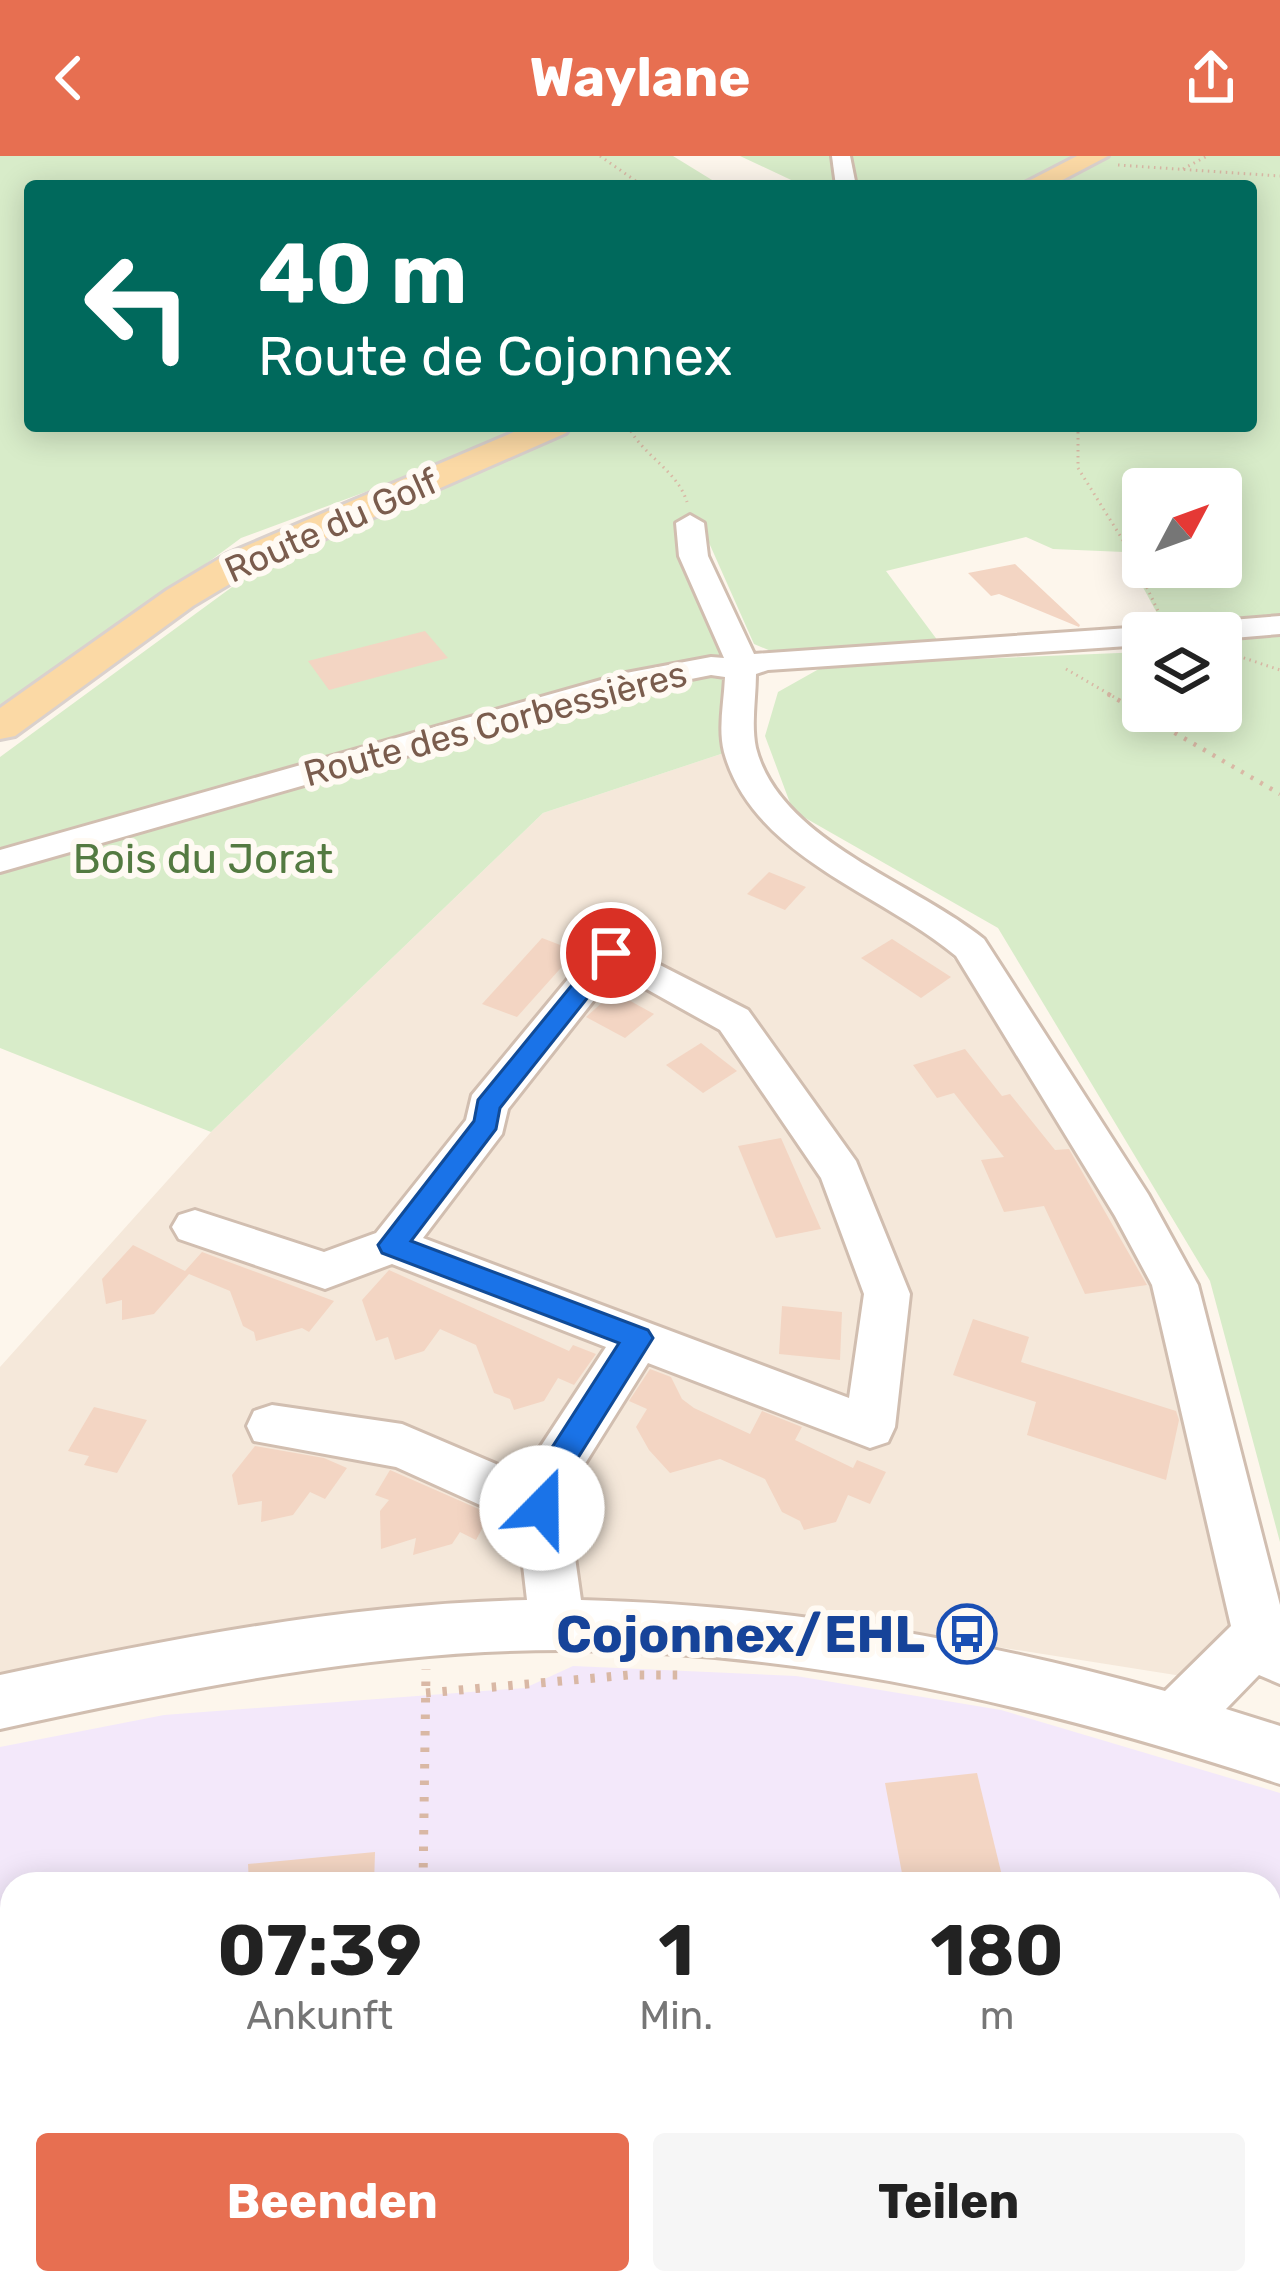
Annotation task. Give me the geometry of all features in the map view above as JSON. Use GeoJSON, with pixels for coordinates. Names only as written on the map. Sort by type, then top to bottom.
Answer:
{"type":"FeatureCollection","features":[{"type":"Feature","properties":{"kind":"main road"},"geometry":{"type":"LineString","coordinates":[[1044,180],[1090,159]]}},
{"type":"Feature","properties":{"kind":"main road","name":"Route du Golf"},"geometry":{"type":"LineString","coordinates":[[0,727],[179,598],[240,562],[541,432]]}},
{"type":"Feature","properties":{"kind":"street"},"geometry":{"type":"LineString","coordinates":[[690,523],[688,545],[738,651],[740,747],[762,792],[822,854],[937,920],[970,948],[1132,1206],[1175,1285],[1271,1646],[1175,1721]]}},
{"type":"Feature","properties":{"kind":"street","name":"Route des Corbessières"},"geometry":{"type":"LineString","coordinates":[[1242,626],[1280,625]]}},
{"type":"Feature","properties":{"kind":"street","name":"Route des Corbessières"},"geometry":{"type":"LineString","coordinates":[[0,860],[637,680],[711,666],[739,670],[763,661],[1122,631]]}},
{"type":"Feature","properties":{"kind":"street"},"geometry":{"type":"LineString","coordinates":[[195,1227],[326,1271],[392,1245],[487,1123],[488,1106],[611,953],[734,1020],[841,1173],[887,1294],[870,1427],[392,1245]]}},
{"type":"Feature","properties":{"kind":"street"},"geometry":{"type":"LineString","coordinates":[[557,1625],[540,1491],[638,1338]]}},
{"type":"Feature","properties":{"kind":"street"},"geometry":{"type":"LineString","coordinates":[[272,1426],[402,1446],[542,1508]]}},
{"type":"Feature","properties":{"kind":"street"},"geometry":{"type":"LineString","coordinates":[[0,1702],[225,1655],[426,1631],[557,1625],[735,1634],[889,1652],[1099,1698],[1280,1755]]}},
{"type":"Feature","properties":{"kind":"path"},"geometry":{"type":"LineString","coordinates":[[599,156],[634,180]]}},
{"type":"Feature","properties":{"kind":"path"},"geometry":{"type":"LineString","coordinates":[[1180,170],[1207,156]]}},
{"type":"Feature","properties":{"kind":"path"},"geometry":{"type":"LineString","coordinates":[[1090,159],[1280,176]]}},
{"type":"Feature","properties":{"kind":"path"},"geometry":{"type":"LineString","coordinates":[[630,432],[635,445],[685,489],[690,523]]}},
{"type":"Feature","properties":{"kind":"path"},"geometry":{"type":"LineString","coordinates":[[1078,432],[1078,468],[1129,550],[1155,612]]}},
{"type":"Feature","properties":{"kind":"path"},"geometry":{"type":"LineString","coordinates":[[1022,643],[1280,794]]}},
{"type":"Feature","properties":{"kind":"path"},"geometry":{"type":"LineString","coordinates":[[1242,658],[1280,670]]}},
{"type":"Feature","properties":{"kind":"path"},"geometry":{"type":"LineString","coordinates":[[423,1872],[426,1660]]}},
{"type":"Feature","properties":{"kind":"path"},"geometry":{"type":"LineString","coordinates":[[426,1693],[696,1675]]}},
{"type":"Feature","properties":{"kind":"shaded area"},"geometry":{"type":"Polygon","coordinates":[[[727,752],[745,800],[789,846],[919,925],[962,967],[1153,1280],[1235,1629],[1188,1677],[840,1622],[686,1609],[0,1689],[0,1367],[211,1132],[543,813],[727,752]]]}},
{"type":"Feature","properties":{"kind":"shaded area"},"geometry":{"type":"Polygon","coordinates":[[[573,1666],[796,1676],[1001,1710],[1280,1793],[1280,1872],[0,1872],[0,1747],[164,1715],[525,1688],[573,1666]]]}},
{"type":"Feature","properties":{"kind":"green space"},"geometry":{"type":"Polygon","coordinates":[[[0,156],[673,156],[712,180],[24,180],[24,432],[513,432],[441,464],[241,538],[0,716],[0,156]]]}},
{"type":"Feature","properties":{"kind":"green space","name":"Bois du Jorat"},"geometry":{"type":"Polygon","coordinates":[[[740,156],[1280,156],[1280,1542],[1210,1281],[998,928],[793,811],[765,736],[778,692],[826,665],[1122,653],[1122,732],[1242,732],[1242,612],[1156,612],[1143,588],[1242,588],[1242,468],[1122,468],[1122,552],[1053,549],[1026,537],[886,571],[938,641],[778,654],[754,644],[706,536],[678,541],[728,669],[727,752],[543,813],[211,1132],[0,1048],[0,757],[291,544],[465,476],[560,432],[1257,432],[1257,180],[791,180],[740,156]]]}},
{"type":"Feature","properties":{"kind":"building"},"geometry":{"type":"Polygon","coordinates":[[[1015,564],[1079,627],[999,594],[991,596],[968,573],[1015,564]]]}},
{"type":"Feature","properties":{"kind":"building"},"geometry":{"type":"Polygon","coordinates":[[[425,631],[448,658],[329,690],[308,661],[425,631]]]}},
{"type":"Feature","properties":{"kind":"building"},"geometry":{"type":"Polygon","coordinates":[[[769,872],[806,887],[785,910],[747,894],[769,872]]]}},
{"type":"Feature","properties":{"kind":"building"},"geometry":{"type":"Polygon","coordinates":[[[542,938],[576,951],[517,1017],[482,1004],[542,938]]]}},
{"type":"Feature","properties":{"kind":"building"},"geometry":{"type":"Polygon","coordinates":[[[892,939],[951,977],[921,998],[861,958],[892,939]]]}},
{"type":"Feature","properties":{"kind":"building"},"geometry":{"type":"Polygon","coordinates":[[[614,992],[654,1014],[625,1038],[586,1017],[614,992]]]}},
{"type":"Feature","properties":{"kind":"building"},"geometry":{"type":"Polygon","coordinates":[[[701,1043],[737,1071],[703,1093],[666,1065],[701,1043]]]}},
{"type":"Feature","properties":{"kind":"building"},"geometry":{"type":"Polygon","coordinates":[[[965,1049],[1002,1096],[1010,1094],[1055,1150],[1069,1149],[1147,1285],[1085,1294],[1044,1206],[1004,1212],[981,1160],[1004,1157],[954,1093],[937,1098],[913,1065],[965,1049]]]}},
{"type":"Feature","properties":{"kind":"building"},"geometry":{"type":"Polygon","coordinates":[[[781,1138],[821,1229],[776,1238],[738,1146],[781,1138]]]}},
{"type":"Feature","properties":{"kind":"building"},"geometry":{"type":"Polygon","coordinates":[[[133,1245],[185,1271],[202,1252],[334,1301],[309,1332],[302,1328],[256,1341],[254,1332],[243,1326],[230,1291],[189,1274],[154,1314],[122,1320],[122,1300],[106,1304],[102,1279],[133,1245]]]}},
{"type":"Feature","properties":{"kind":"building"},"geometry":{"type":"Polygon","coordinates":[[[389,1270],[569,1351],[573,1345],[596,1354],[574,1385],[558,1378],[544,1401],[514,1410],[510,1399],[494,1393],[476,1345],[440,1329],[424,1351],[395,1360],[388,1337],[376,1341],[362,1300],[389,1270]]]}},
{"type":"Feature","properties":{"kind":"building"},"geometry":{"type":"Polygon","coordinates":[[[782,1306],[842,1312],[840,1360],[779,1354],[782,1306]]]}},
{"type":"Feature","properties":{"kind":"building"},"geometry":{"type":"Polygon","coordinates":[[[973,1319],[1029,1337],[1021,1362],[1176,1411],[1179,1420],[1166,1480],[1027,1435],[1036,1402],[953,1375],[973,1319]]]}},
{"type":"Feature","properties":{"kind":"building"},"geometry":{"type":"Polygon","coordinates":[[[650,1369],[671,1377],[682,1399],[694,1408],[750,1434],[762,1411],[802,1427],[795,1440],[853,1468],[857,1460],[886,1472],[870,1504],[848,1495],[836,1522],[804,1530],[800,1521],[782,1512],[765,1479],[720,1459],[670,1473],[636,1427],[647,1409],[629,1401],[650,1369]]]}},
{"type":"Feature","properties":{"kind":"building"},"geometry":{"type":"Polygon","coordinates":[[[94,1407],[147,1420],[117,1473],[84,1465],[89,1456],[68,1451],[94,1407]]]}},
{"type":"Feature","properties":{"kind":"building"},"geometry":{"type":"Polygon","coordinates":[[[255,1446],[324,1458],[347,1468],[325,1499],[310,1492],[293,1515],[261,1522],[262,1501],[238,1505],[232,1475],[255,1446]]]}},
{"type":"Feature","properties":{"kind":"building"},"geometry":{"type":"Polygon","coordinates":[[[390,1470],[490,1514],[476,1540],[460,1532],[452,1544],[413,1555],[416,1538],[381,1549],[380,1511],[389,1500],[375,1495],[390,1470]]]}},
{"type":"Feature","properties":{"kind":"building"},"geometry":{"type":"Polygon","coordinates":[[[977,1773],[1001,1872],[902,1872],[885,1783],[977,1773]]]}},
{"type":"Feature","properties":{"kind":"building"},"geometry":{"type":"Polygon","coordinates":[[[375,1852],[374,1872],[248,1872],[248,1864],[375,1852]]]}},
{"type":"Feature","properties":{"kind":"place","name":"Cojonnex/EHL"},"geometry":{"type":"Point","coordinates":[967,1634]}},
{"type":"Feature","properties":{"kind":"route"},"geometry":{"type":"LineString","coordinates":[[542,1508],[540,1491],[638,1338],[392,1245],[487,1123],[488,1106],[611,953]]}}]}
